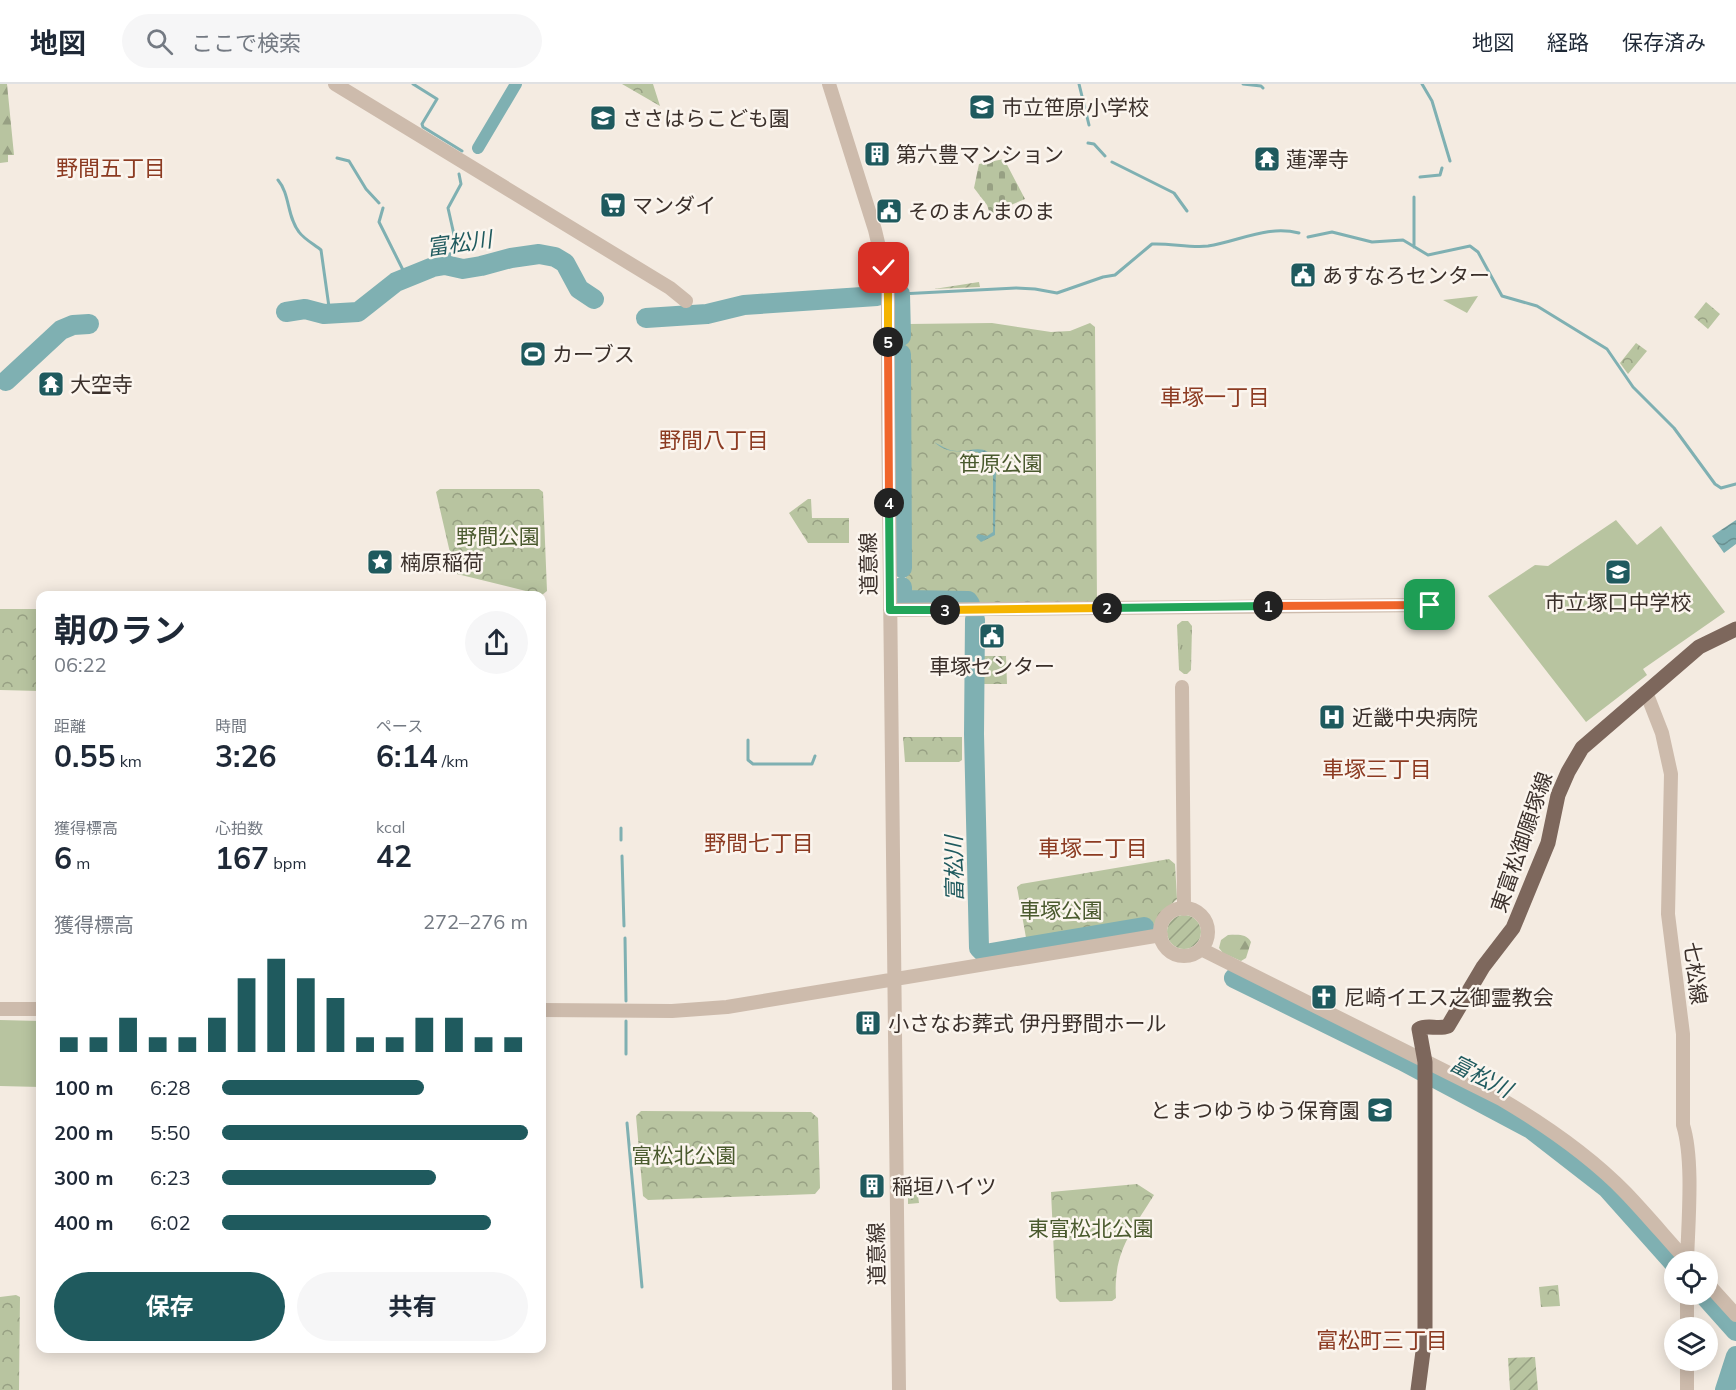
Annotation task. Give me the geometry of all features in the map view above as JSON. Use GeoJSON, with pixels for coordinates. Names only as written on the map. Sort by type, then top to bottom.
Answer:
{"type":"FeatureCollection","features":[{"type":"Feature","properties":{"kind":"main road","name":"東富松御願塚線"},"geometry":{"type":"LineString","coordinates":[[1418,1390],[1425,1336],[1425,1062],[1419,1029],[1448,1026],[1483,967],[1513,928],[1548,843],[1558,795],[1582,748],[1700,647],[1736,629]]}},
{"type":"Feature","properties":{"kind":"street"},"geometry":{"type":"LineString","coordinates":[[335,84],[670,288],[686,301]]}},
{"type":"Feature","properties":{"kind":"street","name":"道意線"},"geometry":{"type":"LineString","coordinates":[[829,84],[875,230],[888,295],[887,380],[899,1390]]}},
{"type":"Feature","properties":{"kind":"street"},"geometry":{"type":"LineString","coordinates":[[890,610],[1430,605]]}},
{"type":"Feature","properties":{"kind":"street"},"geometry":{"type":"LineString","coordinates":[[1182,687],[1184,909]]}},
{"type":"Feature","properties":{"kind":"street","name":"七松線"},"geometry":{"type":"LineString","coordinates":[[1646,692],[1662,733],[1671,774],[1668,914],[1683,1034],[1683,1125],[1687,1139],[1689,1193],[1688,1251]]}},
{"type":"Feature","properties":{"kind":"street"},"geometry":{"type":"LineString","coordinates":[[1184,909],[1198,913],[1206,924],[1207,938],[1201,949],[1188,956],[1176,954],[1165,946],[1161,935],[1162,923],[1176,910],[1184,909]]}},
{"type":"Feature","properties":{"kind":"street"},"geometry":{"type":"LineString","coordinates":[[546,1011],[710,1009],[1161,935]]}},
{"type":"Feature","properties":{"kind":"street"},"geometry":{"type":"LineString","coordinates":[[1201,949],[1501,1099],[1576,1149],[1625,1192],[1679,1251]]}},
{"type":"Feature","properties":{"kind":"street"},"geometry":{"type":"LineString","coordinates":[[0,1009],[36,1010]]}},
{"type":"Feature","properties":{"kind":"street"},"geometry":{"type":"LineString","coordinates":[[1718,1295],[1736,1315]]}},
{"type":"Feature","properties":{"kind":"street"},"geometry":{"type":"LineString","coordinates":[[1687,1371],[1687,1390]]}},
{"type":"Feature","properties":{"kind":"green space"},"geometry":{"type":"Polygon","coordinates":[[[0,84],[7,84],[14,155],[8,155],[8,162],[0,163],[0,84]]]}},
{"type":"Feature","properties":{"kind":"green space"},"geometry":{"type":"Polygon","coordinates":[[[622,84],[653,84],[660,106],[622,84]]]}},
{"type":"Feature","properties":{"kind":"green space"},"geometry":{"type":"Polygon","coordinates":[[[1004,159],[1025,199],[990,214],[987,205],[974,188],[979,164],[1004,159]]]}},
{"type":"Feature","properties":{"kind":"green space"},"geometry":{"type":"Polygon","coordinates":[[[979,282],[980,287],[934,289],[979,282]]]}},
{"type":"Feature","properties":{"kind":"green space"},"geometry":{"type":"Polygon","coordinates":[[[1478,296],[1467,313],[1443,300],[1478,296]]]}},
{"type":"Feature","properties":{"kind":"green space"},"geometry":{"type":"Polygon","coordinates":[[[1706,302],[1720,314],[1708,329],[1694,317],[1706,302]]]}},
{"type":"Feature","properties":{"kind":"green space","name":"笹原公園"},"geometry":{"type":"Polygon","coordinates":[[[992,323],[1051,332],[1070,331],[1090,323],[1095,327],[1097,604],[973,605],[970,597],[909,597],[906,594],[905,328],[908,324],[992,323]]]}},
{"type":"Feature","properties":{"kind":"green space"},"geometry":{"type":"Polygon","coordinates":[[[1636,343],[1647,351],[1628,374],[1620,363],[1636,343]]]}},
{"type":"Feature","properties":{"kind":"green space","name":"野間公園"},"geometry":{"type":"Polygon","coordinates":[[[440,489],[539,489],[543,492],[547,591],[526,591],[457,574],[454,570],[436,492],[440,489]]]}},
{"type":"Feature","properties":{"kind":"green space"},"geometry":{"type":"Polygon","coordinates":[[[811,499],[812,518],[849,518],[849,543],[808,543],[789,513],[811,499]]]}},
{"type":"Feature","properties":{"kind":"green space"},"geometry":{"type":"Polygon","coordinates":[[[1616,520],[1637,545],[1661,526],[1725,612],[1643,669],[1647,675],[1586,722],[1488,596],[1535,565],[1548,566],[1616,520]]]}},
{"type":"Feature","properties":{"kind":"green space"},"geometry":{"type":"Polygon","coordinates":[[[0,609],[36,609],[36,691],[0,690],[0,609]]]}},
{"type":"Feature","properties":{"kind":"green space"},"geometry":{"type":"Polygon","coordinates":[[[1182,621],[1188,621],[1192,626],[1191,670],[1187,674],[1179,670],[1177,625],[1182,621]]]}},
{"type":"Feature","properties":{"kind":"green space"},"geometry":{"type":"Polygon","coordinates":[[[977,656],[1006,656],[1007,684],[978,684],[977,656]]]}},
{"type":"Feature","properties":{"kind":"green space"},"geometry":{"type":"Polygon","coordinates":[[[903,737],[962,737],[962,760],[959,762],[905,762],[903,737]]]}},
{"type":"Feature","properties":{"kind":"green space","name":"車塚公園"},"geometry":{"type":"Polygon","coordinates":[[[1169,859],[1175,864],[1177,899],[1159,916],[1153,927],[1028,949],[1017,887],[1021,884],[1169,859]]]}},
{"type":"Feature","properties":{"kind":"green space"},"geometry":{"type":"Polygon","coordinates":[[[1184,915],[1196,920],[1201,932],[1196,944],[1184,949],[1172,944],[1167,932],[1172,920],[1184,915]]]}},
{"type":"Feature","properties":{"kind":"green space"},"geometry":{"type":"Polygon","coordinates":[[[1228,935],[1241,935],[1249,939],[1251,942],[1246,958],[1241,961],[1223,953],[1219,948],[1221,940],[1228,935]]]}},
{"type":"Feature","properties":{"kind":"green space"},"geometry":{"type":"Polygon","coordinates":[[[0,1020],[36,1021],[36,1087],[0,1086],[0,1020]]]}},
{"type":"Feature","properties":{"kind":"green space","name":"富松北公園"},"geometry":{"type":"Polygon","coordinates":[[[641,1111],[811,1112],[818,1118],[820,1188],[815,1194],[648,1200],[643,1196],[636,1116],[641,1111]]]}},
{"type":"Feature","properties":{"kind":"green space"},"geometry":{"type":"Polygon","coordinates":[[[916,1181],[919,1203],[908,1204],[908,1182],[916,1181]]]}},
{"type":"Feature","properties":{"kind":"green space","name":"東富松北公園"},"geometry":{"type":"Polygon","coordinates":[[[1137,1184],[1154,1195],[1125,1243],[1117,1268],[1116,1298],[1112,1301],[1060,1302],[1056,1298],[1051,1192],[1137,1184]]]}},
{"type":"Feature","properties":{"kind":"green space"},"geometry":{"type":"Polygon","coordinates":[[[1558,1285],[1560,1306],[1541,1307],[1539,1287],[1558,1285]]]}},
{"type":"Feature","properties":{"kind":"green space"},"geometry":{"type":"Polygon","coordinates":[[[16,1295],[20,1297],[19,1390],[0,1390],[0,1297],[16,1295]]]}},
{"type":"Feature","properties":{"kind":"green space"},"geometry":{"type":"Polygon","coordinates":[[[1535,1357],[1538,1390],[1510,1390],[1508,1358],[1535,1357]]]}},
{"type":"Feature","properties":{"kind":"water"},"geometry":{"type":"Polygon","coordinates":[[[984,450],[989,453],[996,464],[995,535],[981,542],[976,537],[978,534],[987,536],[993,532],[993,465],[981,458],[978,452],[963,451],[984,450]]]}},
{"type":"Feature","properties":{"kind":"water"},"geometry":{"type":"Polygon","coordinates":[[[1736,520],[1736,544],[1724,553],[1712,536],[1736,520]]]}},
{"type":"Feature","properties":{"kind":"waterway"},"geometry":{"type":"LineString","coordinates":[[413,84],[437,99],[422,124],[423,127],[462,151]]}},
{"type":"Feature","properties":{"kind":"waterway"},"geometry":{"type":"LineString","coordinates":[[478,148],[516,84]]}},
{"type":"Feature","properties":{"kind":"waterway"},"geometry":{"type":"LineString","coordinates":[[1079,84],[1089,125]]}},
{"type":"Feature","properties":{"kind":"waterway"},"geometry":{"type":"LineString","coordinates":[[1243,84],[1263,88]]}},
{"type":"Feature","properties":{"kind":"waterway"},"geometry":{"type":"LineString","coordinates":[[1422,84],[1432,101],[1450,161]]}},
{"type":"Feature","properties":{"kind":"waterway"},"geometry":{"type":"LineString","coordinates":[[1088,143],[1094,144],[1105,156]]}},
{"type":"Feature","properties":{"kind":"waterway"},"geometry":{"type":"LineString","coordinates":[[337,158],[349,161],[366,189],[379,203]]}},
{"type":"Feature","properties":{"kind":"waterway"},"geometry":{"type":"LineString","coordinates":[[1112,162],[1174,193],[1187,211]]}},
{"type":"Feature","properties":{"kind":"waterway"},"geometry":{"type":"LineString","coordinates":[[1420,177],[1440,175],[1442,168]]}},
{"type":"Feature","properties":{"kind":"waterway"},"geometry":{"type":"LineString","coordinates":[[454,266],[449,255],[457,248],[448,208],[461,184],[459,174]]}},
{"type":"Feature","properties":{"kind":"waterway"},"geometry":{"type":"LineString","coordinates":[[278,180],[285,192],[295,226],[304,237],[321,250],[330,314]]}},
{"type":"Feature","properties":{"kind":"waterway"},"geometry":{"type":"LineString","coordinates":[[1414,197],[1414,247]]}},
{"type":"Feature","properties":{"kind":"waterway"},"geometry":{"type":"LineString","coordinates":[[383,208],[379,222],[404,272],[403,279]]}},
{"type":"Feature","properties":{"kind":"waterway"},"geometry":{"type":"LineString","coordinates":[[900,294],[1016,288],[1057,293],[1115,275],[1152,244],[1208,246],[1265,232],[1299,233]]}},
{"type":"Feature","properties":{"kind":"waterway"},"geometry":{"type":"LineString","coordinates":[[1308,237],[1332,232],[1372,242],[1403,240],[1428,255],[1470,246],[1478,252],[1502,296],[1537,306],[1607,349],[1633,387],[1674,428],[1715,484],[1721,488],[1736,484]]}},
{"type":"Feature","properties":{"kind":"waterway","name":"富松川"},"geometry":{"type":"LineString","coordinates":[[286,312],[305,309],[324,314],[358,312],[396,282],[433,267],[445,265],[463,269],[539,254],[555,257],[565,263],[579,289],[594,299]]}},
{"type":"Feature","properties":{"kind":"waterway","name":"富松川"},"geometry":{"type":"LineString","coordinates":[[897,294],[900,294],[901,336]]}},
{"type":"Feature","properties":{"kind":"waterway","name":"富松川"},"geometry":{"type":"LineString","coordinates":[[646,318],[707,314],[744,305],[877,296]]}},
{"type":"Feature","properties":{"kind":"waterway","name":"富松川"},"geometry":{"type":"LineString","coordinates":[[6,381],[61,330],[73,325],[89,324]]}},
{"type":"Feature","properties":{"kind":"waterway","name":"富松川"},"geometry":{"type":"LineString","coordinates":[[901,354],[902,568]]}},
{"type":"Feature","properties":{"kind":"waterway","name":"富松川"},"geometry":{"type":"LineString","coordinates":[[902,587],[902,594],[906,600],[968,601],[970,604]]}},
{"type":"Feature","properties":{"kind":"waterway","name":"富松川"},"geometry":{"type":"LineString","coordinates":[[975,619],[974,734],[979,948],[985,954],[1144,927]]}},
{"type":"Feature","properties":{"kind":"waterway"},"geometry":{"type":"LineString","coordinates":[[748,740],[748,760],[753,764],[812,764],[815,756]]}},
{"type":"Feature","properties":{"kind":"waterway"},"geometry":{"type":"LineString","coordinates":[[621,828],[621,840]]}},
{"type":"Feature","properties":{"kind":"waterway"},"geometry":{"type":"LineString","coordinates":[[622,856],[624,926]]}},
{"type":"Feature","properties":{"kind":"waterway"},"geometry":{"type":"LineString","coordinates":[[625,938],[626,1001]]}},
{"type":"Feature","properties":{"kind":"waterway","name":"富松川"},"geometry":{"type":"LineString","coordinates":[[1234,978],[1401,1060],[1531,1129],[1607,1188],[1664,1252]]}},
{"type":"Feature","properties":{"kind":"waterway"},"geometry":{"type":"LineString","coordinates":[[626,1021],[626,1054]]}},
{"type":"Feature","properties":{"kind":"waterway"},"geometry":{"type":"LineString","coordinates":[[627,1123],[642,1287]]}},
{"type":"Feature","properties":{"kind":"waterway","name":"富松川"},"geometry":{"type":"LineString","coordinates":[[1713,1305],[1736,1331]]}},
{"type":"Feature","properties":{"kind":"waterway"},"geometry":{"type":"LineString","coordinates":[[1725,1390],[1736,1356]]}},
{"type":"Feature","properties":{"kind":"place","name":"市立笹原小学校"},"geometry":{"type":"Point","coordinates":[982,107]}},
{"type":"Feature","properties":{"kind":"place","name":"ささはらこども園"},"geometry":{"type":"Point","coordinates":[603,118]}},
{"type":"Feature","properties":{"kind":"place","name":"第六豊マンション"},"geometry":{"type":"Point","coordinates":[877,154]}},
{"type":"Feature","properties":{"kind":"place","name":"蓮澤寺"},"geometry":{"type":"Point","coordinates":[1267,159]}},
{"type":"Feature","properties":{"kind":"place","name":"マンダイ"},"geometry":{"type":"Point","coordinates":[613,205]}},
{"type":"Feature","properties":{"kind":"place","name":"そのまんまのま"},"geometry":{"type":"Point","coordinates":[889,211]}},
{"type":"Feature","properties":{"kind":"place","name":"あすなろセンター"},"geometry":{"type":"Point","coordinates":[1303,275]}},
{"type":"Feature","properties":{"kind":"place","name":"カーブス"},"geometry":{"type":"Point","coordinates":[533,354]}},
{"type":"Feature","properties":{"kind":"place","name":"大空寺"},"geometry":{"type":"Point","coordinates":[51,384]}},
{"type":"Feature","properties":{"kind":"place","name":"楠原稲荷"},"geometry":{"type":"Point","coordinates":[380,562]}},
{"type":"Feature","properties":{"kind":"place","name":"市立塚口中学校"},"geometry":{"type":"Point","coordinates":[1618,572]}},
{"type":"Feature","properties":{"kind":"place","name":"車塚センター"},"geometry":{"type":"Point","coordinates":[992,636]}},
{"type":"Feature","properties":{"kind":"place","name":"近畿中央病院"},"geometry":{"type":"Point","coordinates":[1332,717]}},
{"type":"Feature","properties":{"kind":"place","name":"尼崎イエス之御霊教会"},"geometry":{"type":"Point","coordinates":[1324,997]}},
{"type":"Feature","properties":{"kind":"place","name":"小さなお葬式 伊丹野間ホール"},"geometry":{"type":"Point","coordinates":[868,1023]}},
{"type":"Feature","properties":{"kind":"place","name":"とまつゆうゆう保育園"},"geometry":{"type":"Point","coordinates":[1380,1110]}},
{"type":"Feature","properties":{"kind":"place","name":"稲垣ハイツ"},"geometry":{"type":"Point","coordinates":[872,1186]}},
{"type":"Feature","properties":{"kind":"district","name":"野間五丁目"},"geometry":{"type":"Point","coordinates":[111,168]}},
{"type":"Feature","properties":{"kind":"district","name":"車塚一丁目"},"geometry":{"type":"Point","coordinates":[1215,397]}},
{"type":"Feature","properties":{"kind":"district","name":"野間八丁目"},"geometry":{"type":"Point","coordinates":[714,440]}},
{"type":"Feature","properties":{"kind":"district","name":"車塚三丁目"},"geometry":{"type":"Point","coordinates":[1377,769]}},
{"type":"Feature","properties":{"kind":"district","name":"野間七丁目"},"geometry":{"type":"Point","coordinates":[759,843]}},
{"type":"Feature","properties":{"kind":"district","name":"車塚二丁目"},"geometry":{"type":"Point","coordinates":[1093,848]}},
{"type":"Feature","properties":{"kind":"district","name":"富松町三丁目"},"geometry":{"type":"Point","coordinates":[1382,1340]}},
{"type":"Feature","properties":{"kind":"route"},"geometry":{"type":"LineString","coordinates":[[884,268],[889,301],[887,371],[890,610],[1430,605]]}}]}
